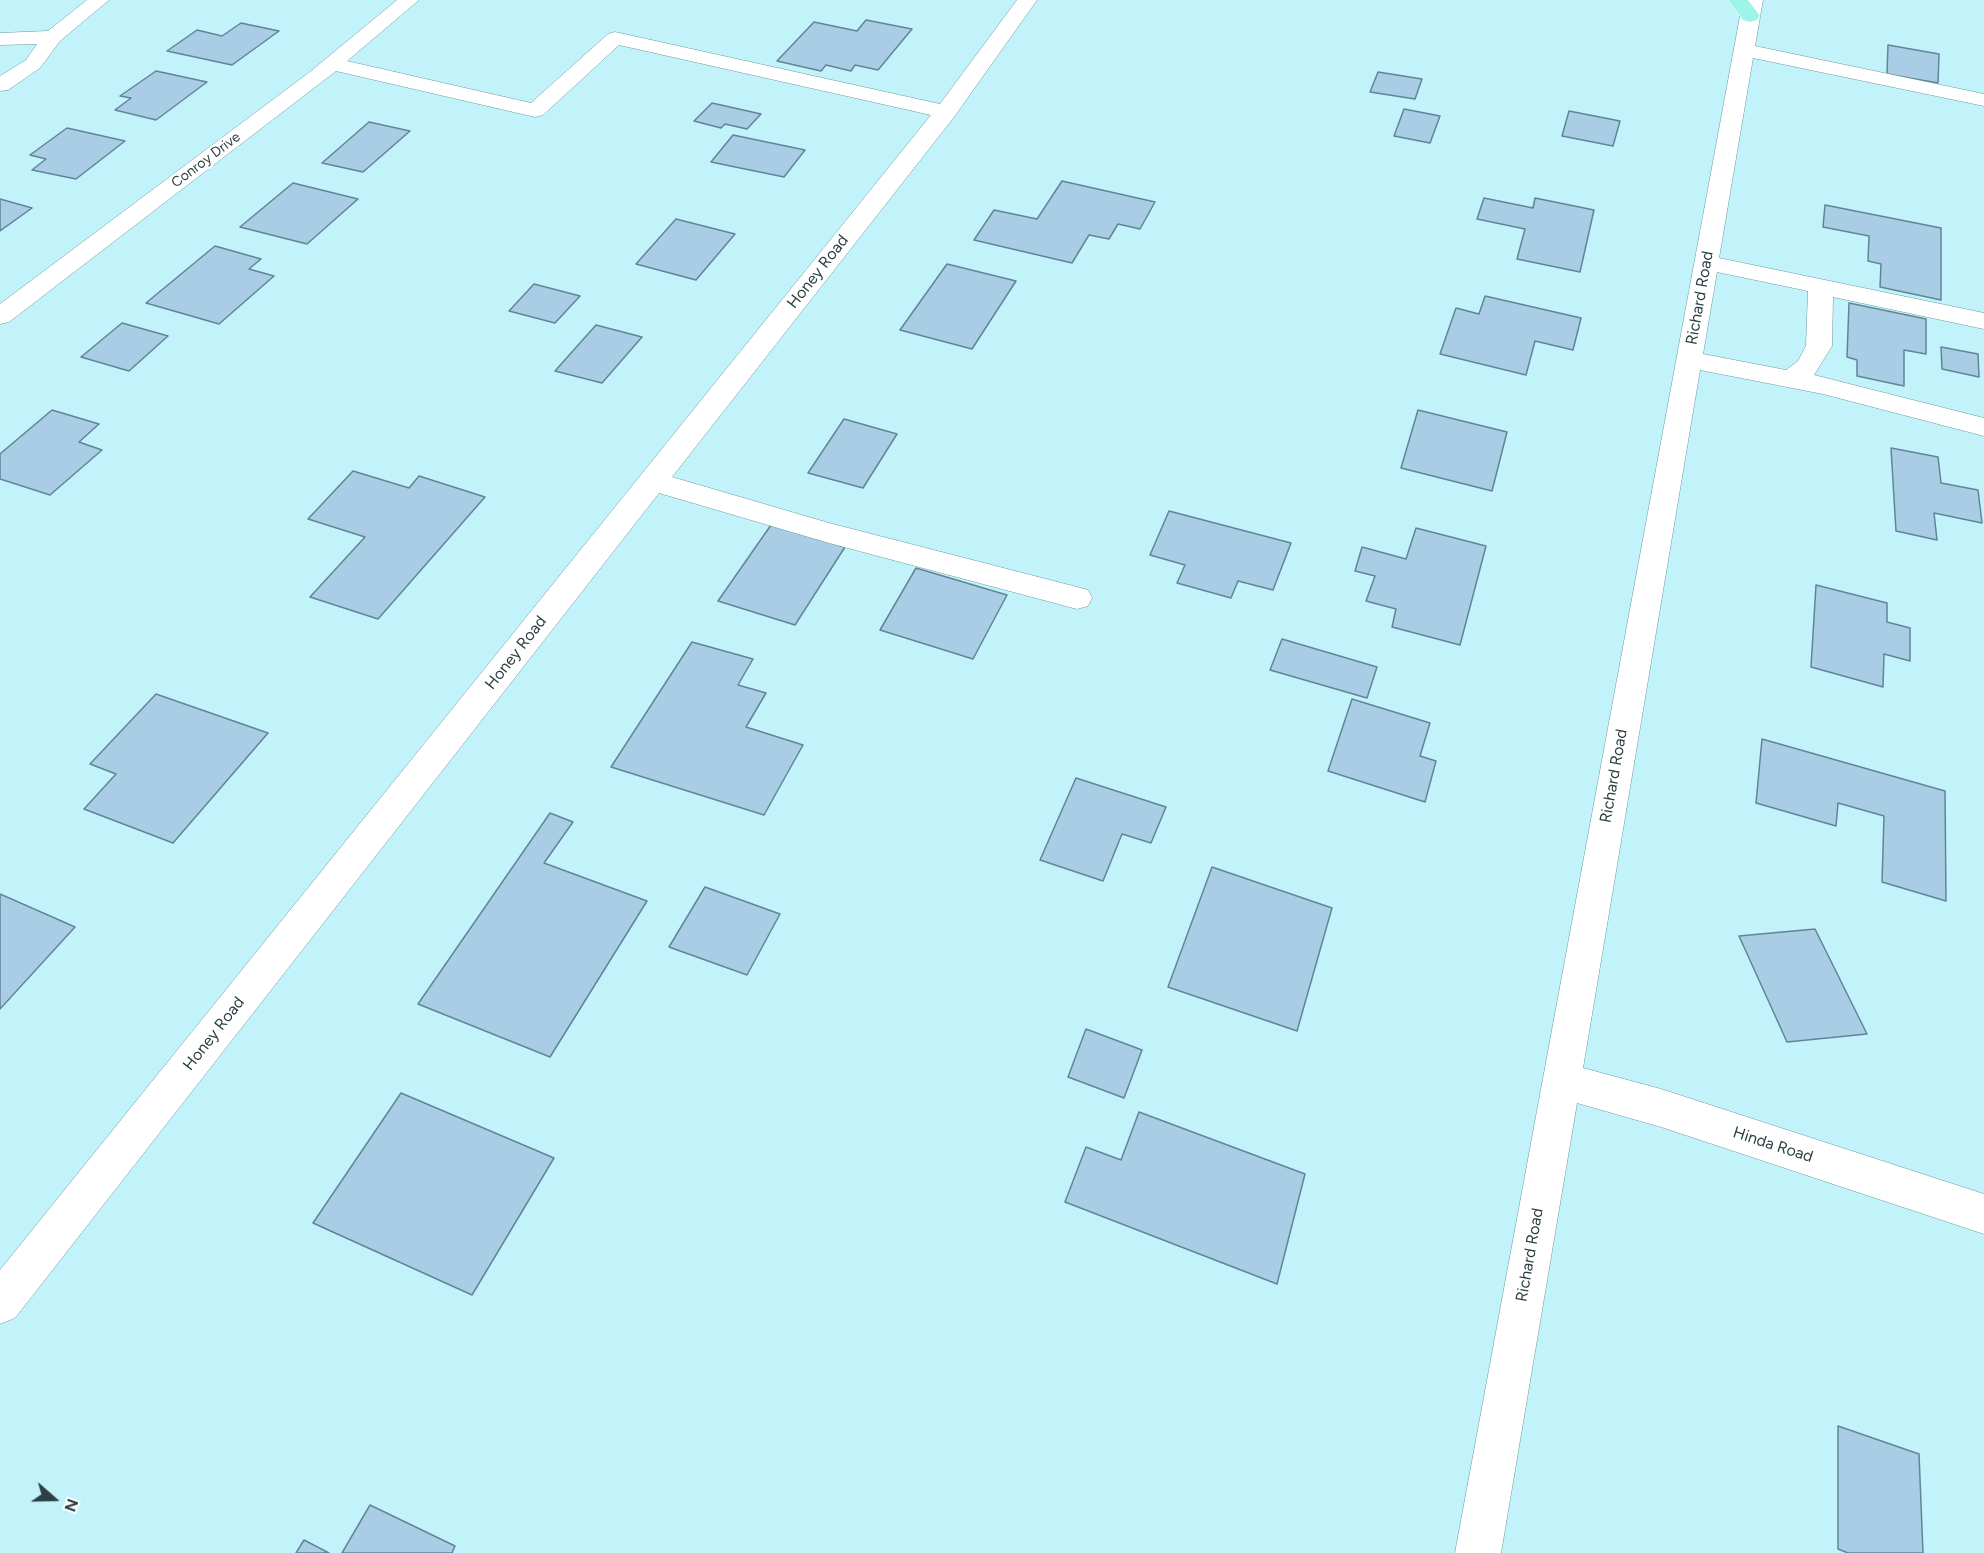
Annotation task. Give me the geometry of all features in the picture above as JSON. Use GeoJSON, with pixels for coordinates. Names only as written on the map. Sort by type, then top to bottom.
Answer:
{"type":"FeatureCollection","features":[{"type":"Feature","properties":{"kind":"street"},"geometry":{"type":"LineString","coordinates":[[0,85],[33,64],[53,37],[99,0]]}},
{"type":"Feature","properties":{"kind":"street","name":"Conroy Drive"},"geometry":{"type":"LineString","coordinates":[[0,316],[332,64],[410,0]]}},
{"type":"Feature","properties":{"kind":"street","name":"Honey Road"},"geometry":{"type":"LineString","coordinates":[[0,1303],[946,112],[1027,0]]}},
{"type":"Feature","properties":{"kind":"street","name":"Richard Road"},"geometry":{"type":"LineString","coordinates":[[1478,1553],[1744,50],[1747,5]]}},
{"type":"Feature","properties":{"kind":"street"},"geometry":{"type":"LineString","coordinates":[[0,39],[53,37]]}},
{"type":"Feature","properties":{"kind":"street"},"geometry":{"type":"LineString","coordinates":[[332,64],[535,110],[615,38],[946,112]]}},
{"type":"Feature","properties":{"kind":"street"},"geometry":{"type":"LineString","coordinates":[[1744,50],[1984,100]]}},
{"type":"Feature","properties":{"kind":"street"},"geometry":{"type":"LineString","coordinates":[[1706,262],[1984,321]]}},
{"type":"Feature","properties":{"kind":"street"},"geometry":{"type":"LineString","coordinates":[[1791,379],[1808,366],[1820,346],[1821,286]]}},
{"type":"Feature","properties":{"kind":"street"},"geometry":{"type":"LineString","coordinates":[[1689,360],[1823,385],[1984,427]]}},
{"type":"Feature","properties":{"kind":"street"},"geometry":{"type":"LineString","coordinates":[[652,481],[830,533],[1077,598]]}},
{"type":"Feature","properties":{"kind":"street","name":"Hinda Road"},"geometry":{"type":"LineString","coordinates":[[1560,1080],[1661,1108],[1984,1214]]}},
{"type":"Feature","properties":{"kind":"building"},"geometry":{"type":"Polygon","coordinates":[[[866,20],[912,29],[878,70],[855,65],[851,71],[826,65],[821,71],[777,61],[814,22],[857,31],[866,20]]]}},
{"type":"Feature","properties":{"kind":"building"},"geometry":{"type":"Polygon","coordinates":[[[241,23],[279,31],[232,65],[167,51],[197,30],[222,36],[241,23]]]}},
{"type":"Feature","properties":{"kind":"building"},"geometry":{"type":"Polygon","coordinates":[[[1888,45],[1939,54],[1938,83],[1887,74],[1888,45]]]}},
{"type":"Feature","properties":{"kind":"building"},"geometry":{"type":"Polygon","coordinates":[[[156,71],[207,82],[156,120],[115,110],[131,98],[120,96],[156,71]]]}},
{"type":"Feature","properties":{"kind":"building"},"geometry":{"type":"Polygon","coordinates":[[[1378,72],[1422,79],[1415,99],[1370,92],[1378,72]]]}},
{"type":"Feature","properties":{"kind":"building"},"geometry":{"type":"Polygon","coordinates":[[[712,103],[761,114],[747,129],[725,124],[721,128],[694,121],[712,103]]]}},
{"type":"Feature","properties":{"kind":"building"},"geometry":{"type":"Polygon","coordinates":[[[1404,109],[1440,116],[1430,143],[1394,136],[1404,109]]]}},
{"type":"Feature","properties":{"kind":"building"},"geometry":{"type":"Polygon","coordinates":[[[1569,111],[1620,121],[1613,146],[1562,136],[1569,111]]]}},
{"type":"Feature","properties":{"kind":"building"},"geometry":{"type":"Polygon","coordinates":[[[369,122],[410,131],[363,172],[322,163],[369,122]]]}},
{"type":"Feature","properties":{"kind":"building"},"geometry":{"type":"Polygon","coordinates":[[[67,128],[125,141],[76,179],[32,170],[46,159],[30,155],[67,128]]]}},
{"type":"Feature","properties":{"kind":"building"},"geometry":{"type":"Polygon","coordinates":[[[733,135],[805,150],[784,177],[711,162],[733,135]]]}},
{"type":"Feature","properties":{"kind":"building"},"geometry":{"type":"Polygon","coordinates":[[[1062,181],[1155,202],[1140,229],[1118,224],[1109,239],[1089,235],[1072,263],[974,240],[994,210],[1037,219],[1062,181]]]}},
{"type":"Feature","properties":{"kind":"building"},"geometry":{"type":"Polygon","coordinates":[[[293,183],[358,199],[307,244],[240,227],[293,183]]]}},
{"type":"Feature","properties":{"kind":"building"},"geometry":{"type":"Polygon","coordinates":[[[1484,198],[1533,208],[1535,198],[1594,210],[1580,272],[1517,259],[1525,229],[1477,219],[1484,198]]]}},
{"type":"Feature","properties":{"kind":"building"},"geometry":{"type":"Polygon","coordinates":[[[0,199],[32,208],[0,231],[0,199]]]}},
{"type":"Feature","properties":{"kind":"building"},"geometry":{"type":"Polygon","coordinates":[[[1825,205],[1941,228],[1941,300],[1880,287],[1881,264],[1868,261],[1869,236],[1823,227],[1825,205]]]}},
{"type":"Feature","properties":{"kind":"building"},"geometry":{"type":"Polygon","coordinates":[[[676,219],[735,234],[696,280],[636,264],[676,219]]]}},
{"type":"Feature","properties":{"kind":"building"},"geometry":{"type":"Polygon","coordinates":[[[215,246],[261,259],[249,269],[274,276],[219,324],[146,303],[215,246]]]}},
{"type":"Feature","properties":{"kind":"building"},"geometry":{"type":"Polygon","coordinates":[[[947,264],[1016,281],[972,349],[900,330],[947,264]]]}},
{"type":"Feature","properties":{"kind":"building"},"geometry":{"type":"Polygon","coordinates":[[[534,284],[580,296],[555,323],[509,311],[534,284]]]}},
{"type":"Feature","properties":{"kind":"building"},"geometry":{"type":"Polygon","coordinates":[[[1485,296],[1581,318],[1573,350],[1535,341],[1526,375],[1440,354],[1456,308],[1479,314],[1485,296]]]}},
{"type":"Feature","properties":{"kind":"building"},"geometry":{"type":"Polygon","coordinates":[[[1849,303],[1926,319],[1926,354],[1904,350],[1904,386],[1857,376],[1857,360],[1847,357],[1849,303]]]}},
{"type":"Feature","properties":{"kind":"building"},"geometry":{"type":"Polygon","coordinates":[[[122,323],[168,336],[129,371],[81,357],[122,323]]]}},
{"type":"Feature","properties":{"kind":"building"},"geometry":{"type":"Polygon","coordinates":[[[596,325],[642,337],[602,383],[555,371],[596,325]]]}},
{"type":"Feature","properties":{"kind":"building"},"geometry":{"type":"Polygon","coordinates":[[[1941,347],[1978,354],[1979,377],[1942,369],[1941,347]]]}},
{"type":"Feature","properties":{"kind":"building"},"geometry":{"type":"Polygon","coordinates":[[[52,410],[99,424],[79,442],[102,450],[50,495],[0,479],[0,454],[52,410]]]}},
{"type":"Feature","properties":{"kind":"building"},"geometry":{"type":"Polygon","coordinates":[[[1418,410],[1507,432],[1492,491],[1401,468],[1418,410]]]}},
{"type":"Feature","properties":{"kind":"building"},"geometry":{"type":"Polygon","coordinates":[[[844,419],[897,434],[863,488],[808,473],[844,419]]]}},
{"type":"Feature","properties":{"kind":"building"},"geometry":{"type":"Polygon","coordinates":[[[1891,448],[1938,457],[1941,483],[1978,490],[1982,523],[1934,513],[1937,540],[1896,531],[1891,448]]]}},
{"type":"Feature","properties":{"kind":"building"},"geometry":{"type":"Polygon","coordinates":[[[353,471],[409,488],[419,476],[485,497],[378,619],[310,597],[365,537],[308,519],[353,471]]]}},
{"type":"Feature","properties":{"kind":"building"},"geometry":{"type":"Polygon","coordinates":[[[1169,511],[1291,543],[1273,590],[1238,581],[1231,598],[1177,583],[1185,565],[1150,555],[1169,511]]]}},
{"type":"Feature","properties":{"kind":"building"},"geometry":{"type":"Polygon","coordinates":[[[771,525],[845,547],[795,625],[718,601],[771,525]]]}},
{"type":"Feature","properties":{"kind":"building"},"geometry":{"type":"Polygon","coordinates":[[[1416,528],[1486,546],[1460,645],[1392,627],[1396,609],[1366,601],[1375,576],[1355,571],[1362,547],[1406,559],[1416,528]]]}},
{"type":"Feature","properties":{"kind":"building"},"geometry":{"type":"Polygon","coordinates":[[[916,568],[1007,595],[973,659],[880,630],[916,568]]]}},
{"type":"Feature","properties":{"kind":"building"},"geometry":{"type":"Polygon","coordinates":[[[1816,585],[1887,603],[1887,622],[1910,628],[1910,661],[1884,654],[1883,687],[1811,667],[1816,585]]]}},
{"type":"Feature","properties":{"kind":"building"},"geometry":{"type":"Polygon","coordinates":[[[1282,639],[1377,667],[1367,698],[1270,670],[1282,639]]]}},
{"type":"Feature","properties":{"kind":"building"},"geometry":{"type":"Polygon","coordinates":[[[692,642],[753,659],[738,685],[766,693],[746,727],[803,745],[764,815],[611,767],[692,642]]]}},
{"type":"Feature","properties":{"kind":"building"},"geometry":{"type":"Polygon","coordinates":[[[156,694],[268,733],[173,843],[84,809],[116,774],[90,764],[156,694]]]}},
{"type":"Feature","properties":{"kind":"building"},"geometry":{"type":"Polygon","coordinates":[[[1352,699],[1430,723],[1420,756],[1436,761],[1425,802],[1328,771],[1352,699]]]}},
{"type":"Feature","properties":{"kind":"building"},"geometry":{"type":"Polygon","coordinates":[[[1762,739],[1945,791],[1946,901],[1882,882],[1884,816],[1838,803],[1836,826],[1756,803],[1762,739]]]}},
{"type":"Feature","properties":{"kind":"building"},"geometry":{"type":"Polygon","coordinates":[[[1076,778],[1166,807],[1151,843],[1122,834],[1103,881],[1040,860],[1076,778]]]}},
{"type":"Feature","properties":{"kind":"building"},"geometry":{"type":"Polygon","coordinates":[[[550,813],[573,822],[544,863],[647,901],[550,1057],[418,1004],[550,813]]]}},
{"type":"Feature","properties":{"kind":"building"},"geometry":{"type":"Polygon","coordinates":[[[1212,867],[1332,908],[1297,1031],[1168,987],[1212,867]]]}},
{"type":"Feature","properties":{"kind":"building"},"geometry":{"type":"Polygon","coordinates":[[[705,887],[780,914],[747,975],[669,947],[705,887]]]}},
{"type":"Feature","properties":{"kind":"building"},"geometry":{"type":"Polygon","coordinates":[[[0,894],[75,927],[0,1009],[0,894]]]}},
{"type":"Feature","properties":{"kind":"building"},"geometry":{"type":"Polygon","coordinates":[[[1815,929],[1867,1034],[1787,1042],[1739,936],[1815,929]]]}},
{"type":"Feature","properties":{"kind":"building"},"geometry":{"type":"Polygon","coordinates":[[[1086,1029],[1142,1050],[1124,1098],[1068,1077],[1086,1029]]]}},
{"type":"Feature","properties":{"kind":"building"},"geometry":{"type":"Polygon","coordinates":[[[401,1093],[554,1158],[472,1295],[313,1223],[401,1093]]]}},
{"type":"Feature","properties":{"kind":"building"},"geometry":{"type":"Polygon","coordinates":[[[1139,1112],[1305,1174],[1277,1284],[1065,1202],[1086,1147],[1121,1160],[1139,1112]]]}},
{"type":"Feature","properties":{"kind":"building"},"geometry":{"type":"Polygon","coordinates":[[[1838,1426],[1919,1454],[1923,1553],[1848,1553],[1838,1549],[1838,1426]]]}},
{"type":"Feature","properties":{"kind":"building"},"geometry":{"type":"Polygon","coordinates":[[[370,1505],[455,1546],[452,1553],[342,1553],[370,1505]]]}},
{"type":"Feature","properties":{"kind":"building"},"geometry":{"type":"Polygon","coordinates":[[[304,1540],[329,1553],[296,1553],[304,1540]]]}}]}
